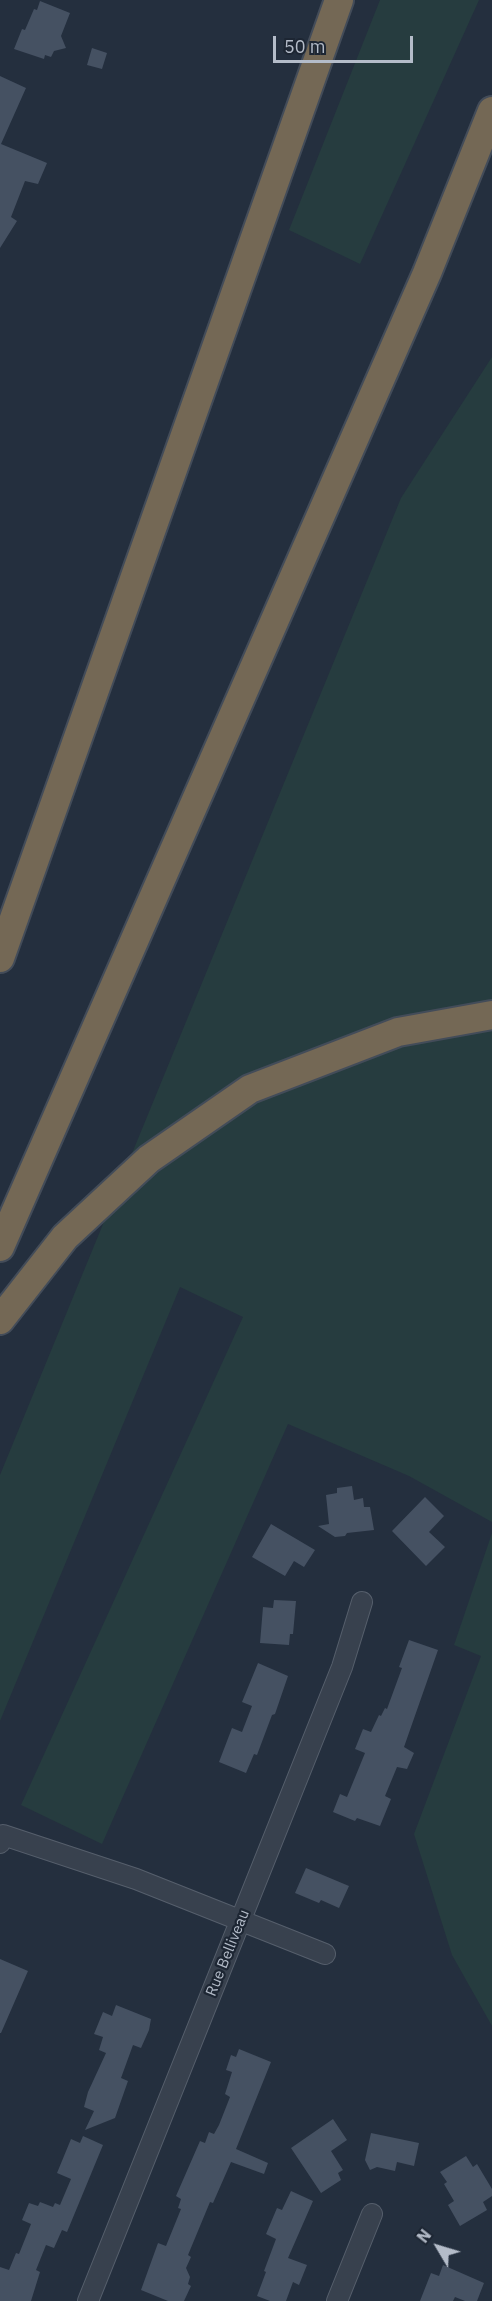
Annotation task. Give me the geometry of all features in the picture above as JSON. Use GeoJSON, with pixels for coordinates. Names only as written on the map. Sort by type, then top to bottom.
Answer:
{"type":"FeatureCollection","features":[{"type":"Feature","properties":{"kind":"highway"},"geometry":{"type":"LineString","coordinates":[[0,958],[339,0]]}},
{"type":"Feature","properties":{"kind":"highway"},"geometry":{"type":"LineString","coordinates":[[0,1246],[427,273],[492,111]]}},
{"type":"Feature","properties":{"kind":"highway"},"geometry":{"type":"LineString","coordinates":[[0,1320],[65,1237],[132,1175],[149,1160],[250,1089],[398,1032],[492,1015]]}},
{"type":"Feature","properties":{"kind":"street","name":"Rue Belliveau"},"geometry":{"type":"LineString","coordinates":[[88,2301],[342,1667],[362,1602]]}},
{"type":"Feature","properties":{"kind":"street"},"geometry":{"type":"LineString","coordinates":[[0,1843],[3,1835],[136,1879],[325,1954]]}},
{"type":"Feature","properties":{"kind":"street"},"geometry":{"type":"LineString","coordinates":[[338,2301],[372,2214]]}},
{"type":"Feature","properties":{"kind":"green space"},"geometry":{"type":"Polygon","coordinates":[[[380,0],[479,0],[360,264],[289,230],[380,0]]]}},
{"type":"Feature","properties":{"kind":"green space"},"geometry":{"type":"Polygon","coordinates":[[[492,357],[492,1522],[409,1476],[288,1424],[102,1844],[21,1805],[243,1317],[180,1287],[0,1721],[0,1475],[401,498],[492,357]]]}},
{"type":"Feature","properties":{"kind":"green space"},"geometry":{"type":"Polygon","coordinates":[[[492,1533],[492,2026],[452,1955],[414,1834],[481,1656],[454,1645],[492,1533]]]}},
{"type":"Feature","properties":{"kind":"building"},"geometry":{"type":"Polygon","coordinates":[[[40,1],[70,13],[61,36],[66,48],[54,51],[51,57],[45,55],[44,59],[14,49],[22,29],[25,30],[40,1]]]}},
{"type":"Feature","properties":{"kind":"building"},"geometry":{"type":"Polygon","coordinates":[[[92,48],[107,53],[102,69],[87,65],[92,48]]]}},
{"type":"Feature","properties":{"kind":"building"},"geometry":{"type":"Polygon","coordinates":[[[0,76],[26,88],[1,144],[47,163],[38,184],[25,181],[11,217],[17,221],[0,248],[0,76]]]}},
{"type":"Feature","properties":{"kind":"building"},"geometry":{"type":"Polygon","coordinates":[[[352,1486],[354,1500],[363,1498],[364,1507],[370,1507],[374,1530],[347,1533],[345,1536],[335,1537],[318,1526],[329,1524],[326,1495],[337,1493],[337,1488],[352,1486]]]}},
{"type":"Feature","properties":{"kind":"building"},"geometry":{"type":"Polygon","coordinates":[[[425,1497],[444,1516],[429,1532],[445,1547],[426,1566],[392,1531],[425,1497]]]}},
{"type":"Feature","properties":{"kind":"building"},"geometry":{"type":"Polygon","coordinates":[[[271,1524],[315,1550],[304,1567],[294,1561],[285,1576],[252,1557],[271,1524]]]}},
{"type":"Feature","properties":{"kind":"building"},"geometry":{"type":"Polygon","coordinates":[[[274,1600],[296,1601],[293,1634],[290,1634],[289,1645],[260,1643],[263,1607],[273,1608],[274,1600]]]}},
{"type":"Feature","properties":{"kind":"building"},"geometry":{"type":"Polygon","coordinates":[[[409,1640],[438,1650],[404,1747],[414,1753],[407,1769],[397,1767],[385,1796],[391,1799],[380,1826],[357,1818],[355,1821],[333,1812],[340,1794],[347,1797],[365,1753],[355,1749],[363,1729],[371,1732],[379,1715],[381,1716],[385,1708],[387,1709],[402,1668],[399,1667],[409,1640]]]}},
{"type":"Feature","properties":{"kind":"building"},"geometry":{"type":"Polygon","coordinates":[[[258,1663],[288,1676],[275,1714],[272,1715],[257,1755],[254,1754],[246,1773],[219,1762],[232,1728],[242,1732],[252,1706],[242,1702],[258,1663]]]}},
{"type":"Feature","properties":{"kind":"building"},"geometry":{"type":"Polygon","coordinates":[[[306,1868],[349,1886],[339,1908],[295,1893],[306,1868]]]}},
{"type":"Feature","properties":{"kind":"building"},"geometry":{"type":"Polygon","coordinates":[[[0,1959],[28,1971],[1,2033],[0,2033],[0,1959]]]}},
{"type":"Feature","properties":{"kind":"building"},"geometry":{"type":"Polygon","coordinates":[[[116,2005],[151,2019],[149,2030],[141,2048],[133,2045],[121,2078],[128,2081],[115,2118],[85,2130],[94,2111],[84,2107],[88,2092],[106,2053],[99,2050],[103,2037],[94,2034],[103,2012],[112,2016],[116,2005]]]}},
{"type":"Feature","properties":{"kind":"building"},"geometry":{"type":"Polygon","coordinates":[[[239,2049],[271,2062],[236,2149],[268,2163],[264,2174],[231,2162],[213,2203],[210,2202],[188,2255],[191,2257],[186,2268],[190,2277],[188,2284],[191,2286],[184,2301],[168,2301],[141,2290],[158,2243],[166,2246],[181,2209],[178,2208],[181,2199],[176,2196],[200,2141],[205,2143],[209,2132],[214,2134],[219,2125],[230,2097],[225,2094],[232,2072],[226,2070],[231,2055],[236,2057],[239,2049]]]}},
{"type":"Feature","properties":{"kind":"building"},"geometry":{"type":"Polygon","coordinates":[[[333,2119],[347,2140],[331,2151],[343,2170],[338,2173],[341,2180],[321,2193],[291,2148],[333,2119]]]}},
{"type":"Feature","properties":{"kind":"building"},"geometry":{"type":"Polygon","coordinates":[[[371,2133],[419,2143],[414,2166],[397,2162],[395,2171],[377,2167],[370,2170],[365,2160],[371,2133]]]}},
{"type":"Feature","properties":{"kind":"building"},"geometry":{"type":"Polygon","coordinates":[[[83,2136],[103,2145],[67,2232],[62,2230],[54,2248],[46,2245],[36,2270],[40,2272],[31,2301],[0,2301],[0,2267],[9,2270],[16,2253],[19,2254],[31,2224],[22,2220],[29,2203],[38,2206],[40,2202],[53,2207],[55,2203],[60,2205],[71,2179],[57,2173],[71,2139],[80,2143],[83,2136]]]}},
{"type":"Feature","properties":{"kind":"building"},"geometry":{"type":"Polygon","coordinates":[[[466,2156],[473,2167],[477,2164],[492,2189],[492,2196],[483,2202],[487,2210],[460,2226],[448,2205],[454,2201],[444,2184],[447,2182],[440,2172],[466,2156]]]}},
{"type":"Feature","properties":{"kind":"building"},"geometry":{"type":"Polygon","coordinates":[[[291,2191],[313,2201],[288,2258],[307,2265],[299,2285],[293,2282],[286,2301],[270,2301],[257,2296],[276,2239],[266,2234],[277,2208],[282,2210],[291,2191]]]}},
{"type":"Feature","properties":{"kind":"building"},"geometry":{"type":"Polygon","coordinates":[[[443,2265],[484,2283],[477,2301],[465,2301],[455,2297],[453,2301],[420,2301],[431,2273],[439,2276],[443,2265]]]}}]}
